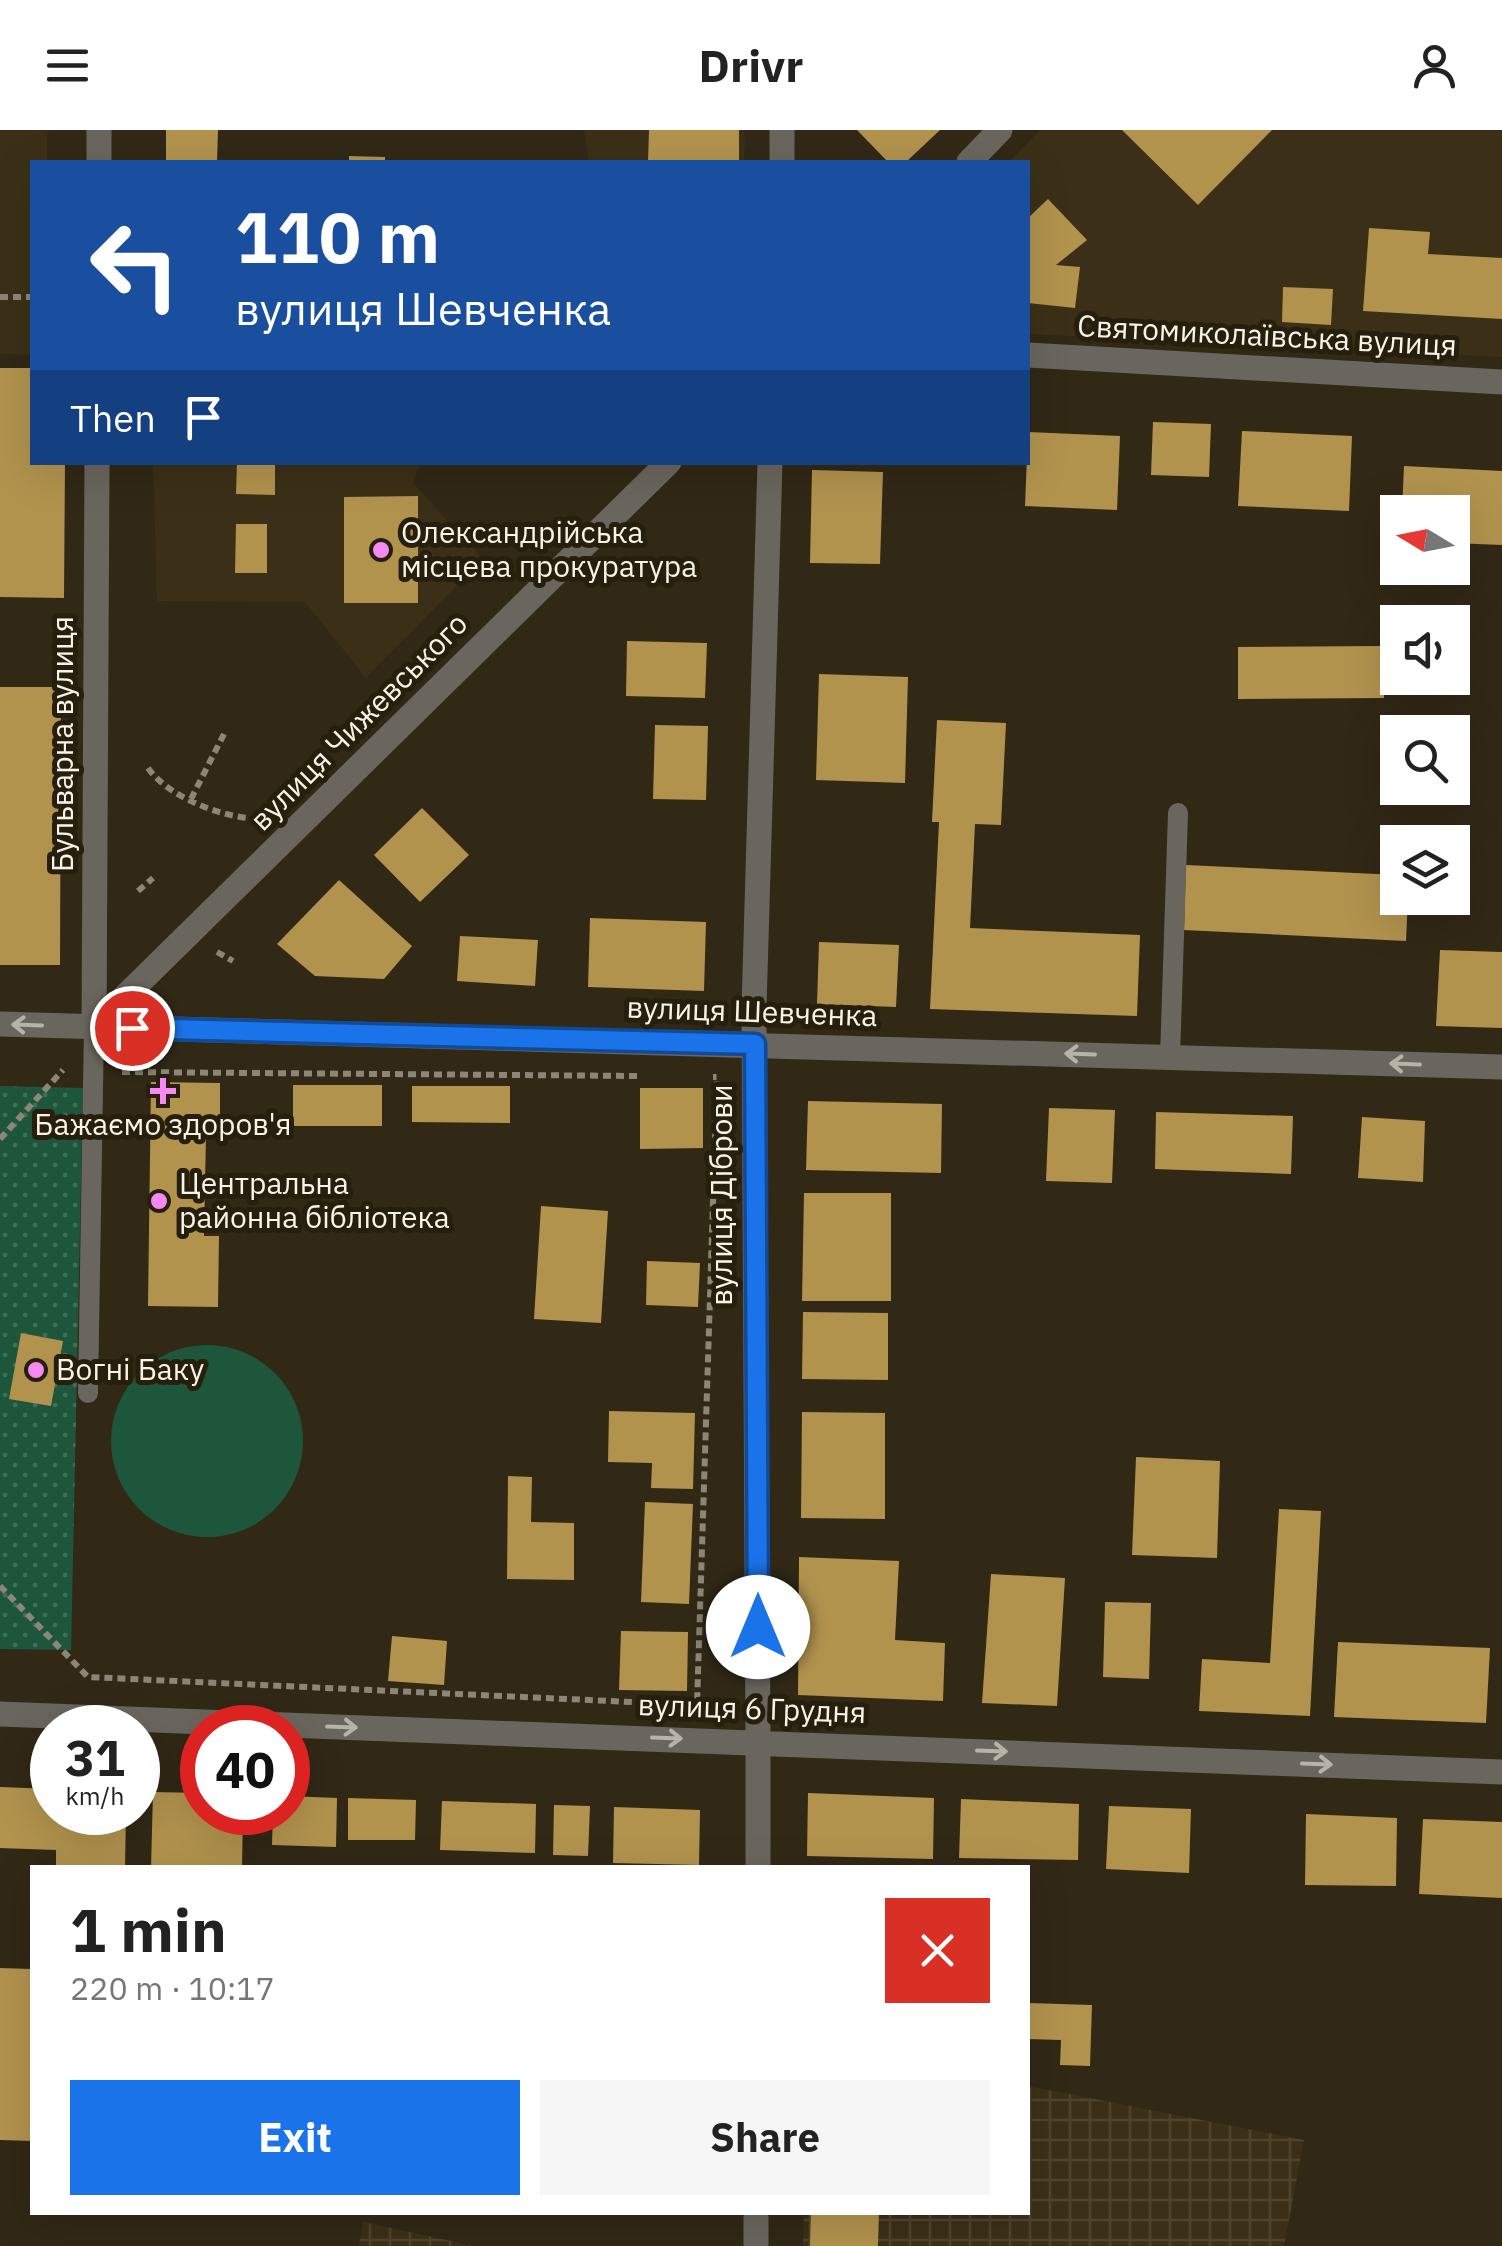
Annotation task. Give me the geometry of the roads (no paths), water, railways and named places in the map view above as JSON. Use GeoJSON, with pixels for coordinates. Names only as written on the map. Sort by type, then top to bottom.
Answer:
{"type":"FeatureCollection","features":[{"type":"Feature","properties":{"kind":"street"},"geometry":{"type":"LineString","coordinates":[[99,130],[99,160]]}},
{"type":"Feature","properties":{"kind":"street"},"geometry":{"type":"LineString","coordinates":[[782,130],[782,160]]}},
{"type":"Feature","properties":{"kind":"street"},"geometry":{"type":"LineString","coordinates":[[971,160],[1000,130]]}},
{"type":"Feature","properties":{"kind":"street","name":"Святомиколаївська вулиця"},"geometry":{"type":"LineString","coordinates":[[1030,356],[1502,382]]}},
{"type":"Feature","properties":{"kind":"street","name":"Бульварна вулиця"},"geometry":{"type":"LineString","coordinates":[[94,1027],[98,465]]}},
{"type":"Feature","properties":{"kind":"street","name":"вулиця Чижевського"},"geometry":{"type":"LineString","coordinates":[[94,1027],[666,465]]}},
{"type":"Feature","properties":{"kind":"street","name":"вулиця Діброви"},"geometry":{"type":"LineString","coordinates":[[758,1865],[755,1044],[770,465]]}},
{"type":"Feature","properties":{"kind":"street","name":"вулиця Шевченка"},"geometry":{"type":"LineString","coordinates":[[0,1024],[1502,1067]]}},
{"type":"Feature","properties":{"kind":"street","name":"вулиця 6 Грудня"},"geometry":{"type":"LineString","coordinates":[[0,1714],[1502,1772]]}},
{"type":"Feature","properties":{"kind":"street"},"geometry":{"type":"LineString","coordinates":[[756,2215],[756,2246]]}},
{"type":"Feature","properties":{"kind":"lane"},"geometry":{"type":"LineString","coordinates":[[1170,1057],[1178,813]]}},
{"type":"Feature","properties":{"kind":"lane"},"geometry":{"type":"LineString","coordinates":[[88,1393],[94,1027]]}},
{"type":"Feature","properties":{"kind":"place","name":"Олександрійська місцева прокуратура"},"geometry":{"type":"Point","coordinates":[381,550]}},
{"type":"Feature","properties":{"kind":"place","name":"Бажаємо здоров'я"},"geometry":{"type":"Point","coordinates":[163,1091]}},
{"type":"Feature","properties":{"kind":"place","name":"Центральна районна бібліотека"},"geometry":{"type":"Point","coordinates":[159,1201]}},
{"type":"Feature","properties":{"kind":"place","name":"Вогні Баку"},"geometry":{"type":"Point","coordinates":[36,1370]}}]}
